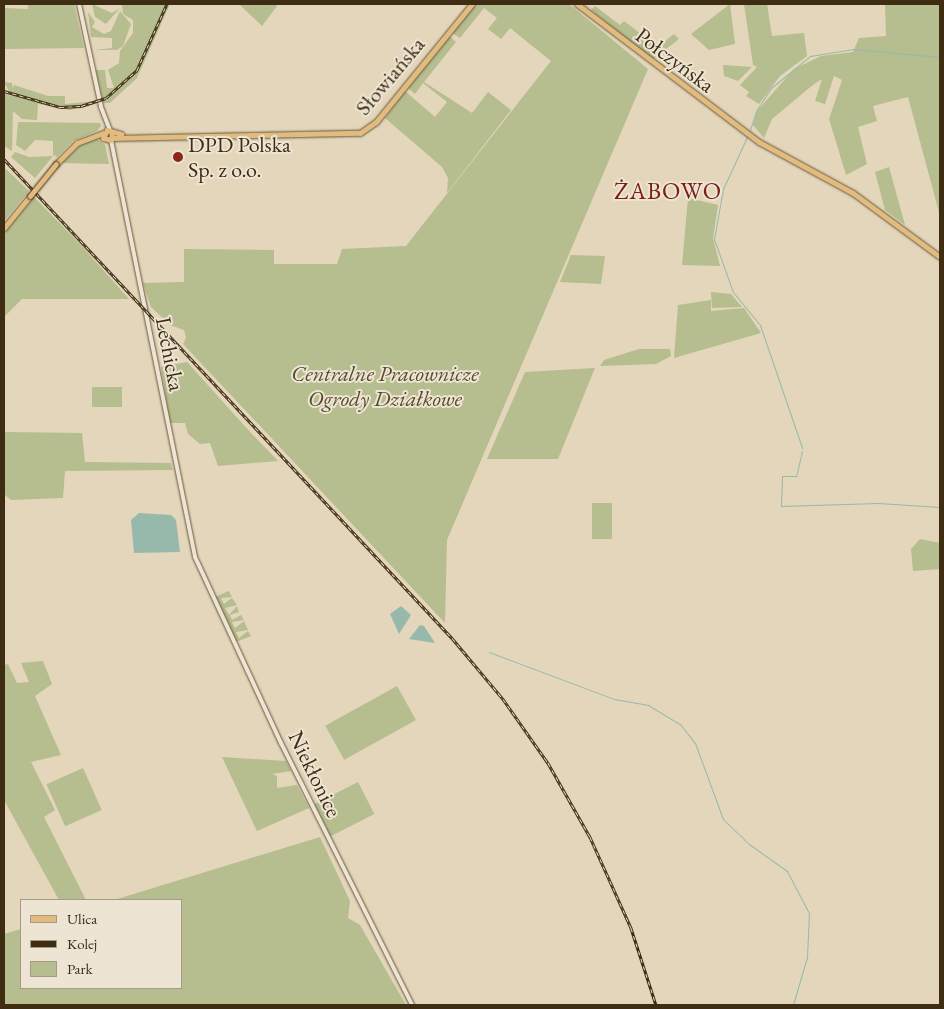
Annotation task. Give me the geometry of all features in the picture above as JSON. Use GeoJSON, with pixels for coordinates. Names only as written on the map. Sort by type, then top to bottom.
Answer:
{"type":"FeatureCollection","features":[{"type":"Feature","properties":{"kind":"main road","name":"Słowiańska"},"geometry":{"type":"LineString","coordinates":[[4,228],[56,164],[85,139],[108,135],[360,133],[376,122],[472,4]]}},
{"type":"Feature","properties":{"kind":"main road","name":"Połczyńska"},"geometry":{"type":"LineString","coordinates":[[577,4],[732,123],[872,206],[940,257]]}},
{"type":"Feature","properties":{"kind":"street","name":"Lechicka"},"geometry":{"type":"LineString","coordinates":[[79,4],[195,555]]}},
{"type":"Feature","properties":{"kind":"street","name":"Niekłonice"},"geometry":{"type":"LineString","coordinates":[[195,555],[281,743],[412,1005]]}},
{"type":"Feature","properties":{"kind":"green space"},"geometry":{"type":"Polygon","coordinates":[[[4,4],[5,8],[28,9],[28,4],[74,4],[84,48],[4,49],[4,4]]]}},
{"type":"Feature","properties":{"kind":"green space"},"geometry":{"type":"Polygon","coordinates":[[[92,4],[112,13],[120,8],[106,24],[95,17],[92,4]]]}},
{"type":"Feature","properties":{"kind":"green space"},"geometry":{"type":"Polygon","coordinates":[[[122,4],[170,4],[137,78],[110,103],[103,103],[96,70],[105,70],[107,88],[114,88],[108,70],[119,63],[120,51],[133,33],[133,20],[123,14],[122,4]]]}},
{"type":"Feature","properties":{"kind":"green space"},"geometry":{"type":"Polygon","coordinates":[[[239,4],[276,4],[277,6],[262,26],[239,4]]]}},
{"type":"Feature","properties":{"kind":"green space","name":"Centralne Pracownicze Ogrody Działkowe"},"geometry":{"type":"Polygon","coordinates":[[[474,4],[569,4],[648,69],[447,540],[445,623],[183,344],[186,338],[184,330],[170,325],[151,307],[143,283],[184,282],[184,249],[274,250],[274,264],[337,264],[342,249],[406,246],[551,61],[510,28],[501,39],[488,29],[497,18],[484,8],[460,38],[451,32],[474,4]]]}},
{"type":"Feature","properties":{"kind":"green space"},"geometry":{"type":"Polygon","coordinates":[[[730,4],[735,44],[709,50],[691,34],[730,4]]]}},
{"type":"Feature","properties":{"kind":"green space"},"geometry":{"type":"Polygon","coordinates":[[[744,4],[767,4],[772,36],[804,33],[807,56],[780,76],[759,104],[746,96],[749,92],[740,85],[757,67],[753,65],[744,4]]]}},
{"type":"Feature","properties":{"kind":"green space"},"geometry":{"type":"Polygon","coordinates":[[[885,4],[940,4],[940,216],[908,97],[873,106],[877,121],[858,127],[867,164],[846,175],[829,119],[842,80],[834,76],[825,104],[815,101],[822,79],[814,84],[772,119],[764,138],[753,125],[757,111],[794,69],[821,56],[853,52],[859,38],[886,36],[885,4]]]}},
{"type":"Feature","properties":{"kind":"green space"},"geometry":{"type":"Polygon","coordinates":[[[595,6],[620,25],[624,21],[658,47],[674,34],[679,39],[652,60],[591,10],[595,6]]]}},
{"type":"Feature","properties":{"kind":"green space"},"geometry":{"type":"Polygon","coordinates":[[[120,11],[131,24],[123,46],[117,50],[95,50],[112,48],[112,38],[91,37],[88,12],[95,22],[92,27],[104,34],[111,31],[120,11]]]}},
{"type":"Feature","properties":{"kind":"green space"},"geometry":{"type":"Polygon","coordinates":[[[448,35],[456,42],[424,82],[472,113],[488,92],[511,110],[447,193],[448,178],[442,167],[385,118],[405,91],[435,117],[447,102],[423,83],[415,94],[408,88],[448,35]]]}},
{"type":"Feature","properties":{"kind":"green space"},"geometry":{"type":"Polygon","coordinates":[[[723,65],[752,67],[738,81],[724,76],[723,65]]]}},
{"type":"Feature","properties":{"kind":"green space"},"geometry":{"type":"Polygon","coordinates":[[[4,82],[12,83],[13,89],[14,85],[48,96],[65,96],[65,104],[95,101],[95,104],[70,110],[38,104],[37,120],[22,119],[13,111],[12,151],[4,146],[4,94],[12,96],[4,82]]]}},
{"type":"Feature","properties":{"kind":"green space"},"geometry":{"type":"Polygon","coordinates":[[[18,122],[100,123],[101,126],[97,131],[73,141],[57,157],[54,155],[35,178],[11,157],[15,152],[29,157],[53,156],[53,141],[35,140],[25,151],[16,145],[18,122]]]}},
{"type":"Feature","properties":{"kind":"green space"},"geometry":{"type":"Polygon","coordinates":[[[96,138],[105,145],[109,164],[59,163],[77,144],[96,138]]]}},
{"type":"Feature","properties":{"kind":"green space"},"geometry":{"type":"Polygon","coordinates":[[[889,167],[905,225],[885,210],[875,172],[889,167]]]}},
{"type":"Feature","properties":{"kind":"green space"},"geometry":{"type":"Polygon","coordinates":[[[4,169],[29,191],[4,221],[4,169]]]}},
{"type":"Feature","properties":{"kind":"green space"},"geometry":{"type":"Polygon","coordinates":[[[33,196],[81,245],[129,299],[22,299],[4,317],[4,232],[33,196]]]}},
{"type":"Feature","properties":{"kind":"green space"},"geometry":{"type":"Polygon","coordinates":[[[688,198],[718,205],[713,238],[720,266],[682,265],[688,198]]]}},
{"type":"Feature","properties":{"kind":"green space"},"geometry":{"type":"Polygon","coordinates":[[[571,255],[605,256],[601,284],[560,282],[571,255]]]}},
{"type":"Feature","properties":{"kind":"green space"},"geometry":{"type":"Polygon","coordinates":[[[711,292],[731,294],[742,307],[712,308],[711,292]]]}},
{"type":"Feature","properties":{"kind":"green space"},"geometry":{"type":"Polygon","coordinates":[[[711,300],[711,311],[744,308],[761,333],[674,358],[678,305],[711,300]]]}},
{"type":"Feature","properties":{"kind":"green space"},"geometry":{"type":"Polygon","coordinates":[[[639,349],[670,349],[671,356],[656,364],[600,366],[604,360],[639,349]]]}},
{"type":"Feature","properties":{"kind":"green space"},"geometry":{"type":"Polygon","coordinates":[[[187,362],[278,461],[218,466],[210,443],[200,444],[188,434],[185,423],[170,423],[161,367],[187,362]]]}},
{"type":"Feature","properties":{"kind":"green space"},"geometry":{"type":"Polygon","coordinates":[[[595,368],[558,459],[487,459],[525,372],[595,368]]]}},
{"type":"Feature","properties":{"kind":"green space"},"geometry":{"type":"Polygon","coordinates":[[[92,387],[122,387],[122,407],[92,407],[92,387]]]}},
{"type":"Feature","properties":{"kind":"green space"},"geometry":{"type":"Polygon","coordinates":[[[4,432],[82,433],[85,462],[171,463],[173,470],[65,471],[63,498],[11,500],[4,494],[4,432]]]}},
{"type":"Feature","properties":{"kind":"green space"},"geometry":{"type":"Polygon","coordinates":[[[592,503],[612,503],[612,539],[592,539],[592,503]]]}},
{"type":"Feature","properties":{"kind":"green space"},"geometry":{"type":"Polygon","coordinates":[[[920,539],[940,543],[940,569],[913,571],[911,549],[920,539]]]}},
{"type":"Feature","properties":{"kind":"green space"},"geometry":{"type":"Polygon","coordinates":[[[229,591],[232,597],[221,598],[224,604],[232,598],[237,605],[225,608],[229,615],[237,606],[239,612],[230,615],[232,620],[241,615],[244,620],[232,622],[235,628],[244,621],[248,630],[236,632],[239,638],[248,631],[251,636],[236,642],[215,597],[229,591]]]}},
{"type":"Feature","properties":{"kind":"green space"},"geometry":{"type":"Polygon","coordinates":[[[43,661],[52,684],[35,696],[61,755],[31,762],[55,810],[44,817],[85,899],[58,899],[4,800],[4,665],[8,664],[17,683],[29,682],[21,663],[43,661]]]}},
{"type":"Feature","properties":{"kind":"green space"},"geometry":{"type":"Polygon","coordinates":[[[397,686],[416,720],[344,760],[325,726],[397,686]]]}},
{"type":"Feature","properties":{"kind":"green space"},"geometry":{"type":"Polygon","coordinates":[[[222,757],[286,761],[291,771],[272,774],[277,776],[277,788],[297,785],[309,808],[257,831],[222,757]]]}},
{"type":"Feature","properties":{"kind":"green space"},"geometry":{"type":"Polygon","coordinates":[[[83,768],[102,810],[65,826],[46,784],[83,768]]]}},
{"type":"Feature","properties":{"kind":"green space"},"geometry":{"type":"Polygon","coordinates":[[[358,782],[374,814],[331,836],[314,804],[358,782]]]}},
{"type":"Feature","properties":{"kind":"green space"},"geometry":{"type":"Polygon","coordinates":[[[320,837],[350,901],[348,918],[360,925],[406,1005],[4,1005],[4,934],[20,929],[20,989],[182,989],[182,899],[117,899],[320,837]]]}},
{"type":"Feature","properties":{"kind":"shaded area"},"geometry":{"type":"Polygon","coordinates":[[[139,513],[171,515],[176,520],[180,552],[134,553],[131,520],[139,513]]]}},
{"type":"Feature","properties":{"kind":"shaded area"},"geometry":{"type":"Polygon","coordinates":[[[401,606],[411,615],[399,634],[390,614],[401,606]]]}},
{"type":"Feature","properties":{"kind":"shaded area"},"geometry":{"type":"Polygon","coordinates":[[[420,625],[424,626],[435,643],[409,639],[420,625]]]}},
{"type":"Feature","properties":{"kind":"waterway"},"geometry":{"type":"LineString","coordinates":[[750,130],[756,111],[771,88],[810,56],[853,49],[940,57]]}},
{"type":"Feature","properties":{"kind":"waterway"},"geometry":{"type":"LineString","coordinates":[[747,137],[723,189],[714,239],[733,292],[760,325],[802,448]]}},
{"type":"Feature","properties":{"kind":"waterway"},"geometry":{"type":"LineString","coordinates":[[802,451],[796,476],[782,476],[781,506],[878,503],[940,507]]}},
{"type":"Feature","properties":{"kind":"waterway"},"geometry":{"type":"LineString","coordinates":[[489,652],[614,699],[648,705],[680,724],[695,743],[723,819],[749,844],[787,871],[809,913],[807,957],[793,1005]]}},
{"type":"Feature","properties":{"kind":"railway"},"geometry":{"type":"LineString","coordinates":[[4,91],[60,107],[81,106],[106,98],[137,70],[167,4]]}},
{"type":"Feature","properties":{"kind":"railway"},"geometry":{"type":"LineString","coordinates":[[4,159],[452,638],[503,699],[548,763],[590,837],[631,928],[656,1005]]}},
{"type":"Feature","properties":{"kind":"place","name":"DPD Polska Sp. z o.o."},"geometry":{"type":"Point","coordinates":[178,157]}},
{"type":"Feature","properties":{"kind":"district","name":"ŻABOWO"},"geometry":{"type":"Point","coordinates":[668,191]}}]}
